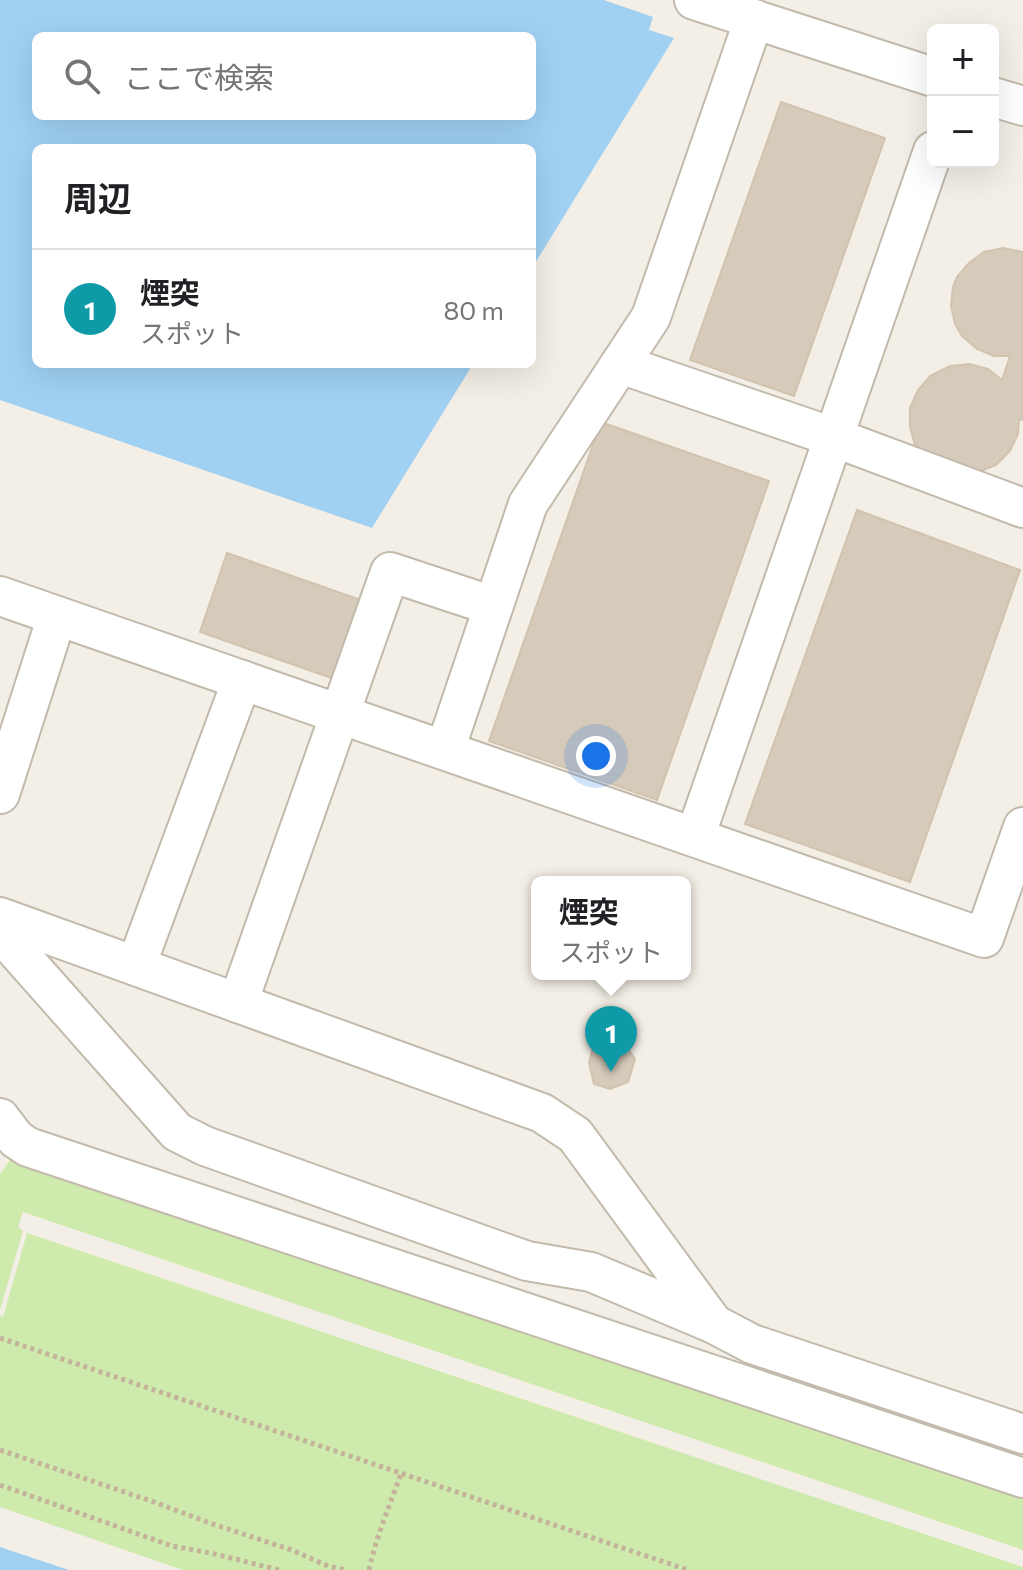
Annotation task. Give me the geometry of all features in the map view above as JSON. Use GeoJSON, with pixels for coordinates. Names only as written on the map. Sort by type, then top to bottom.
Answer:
{"type":"FeatureCollection","features":[{"type":"Feature","properties":{"kind":"lane"},"geometry":{"type":"LineString","coordinates":[[694,0],[927,75]]}},
{"type":"Feature","properties":{"kind":"lane"},"geometry":{"type":"LineString","coordinates":[[445,750],[528,504],[651,317],[754,19]]}},
{"type":"Feature","properties":{"kind":"lane"},"geometry":{"type":"LineString","coordinates":[[999,99],[1023,106]]}},
{"type":"Feature","properties":{"kind":"lane"},"geometry":{"type":"LineString","coordinates":[[695,837],[927,168]]}},
{"type":"Feature","properties":{"kind":"lane"},"geometry":{"type":"LineString","coordinates":[[620,364],[833,437],[1023,508]]}},
{"type":"Feature","properties":{"kind":"lane"},"geometry":{"type":"LineString","coordinates":[[238,1003],[390,572],[493,606]]}},
{"type":"Feature","properties":{"kind":"lane"},"geometry":{"type":"LineString","coordinates":[[0,794],[21,606],[984,938],[1023,827]]}},
{"type":"Feature","properties":{"kind":"lane"},"geometry":{"type":"LineString","coordinates":[[136,966],[242,680]]}},
{"type":"Feature","properties":{"kind":"lane"},"geometry":{"type":"LineString","coordinates":[[0,917],[542,1113],[575,1135],[714,1324]]}},
{"type":"Feature","properties":{"kind":"lane"},"geometry":{"type":"LineString","coordinates":[[0,932],[177,1132],[205,1146],[527,1261],[591,1272],[714,1324],[752,1344],[1023,1434]]}},
{"type":"Feature","properties":{"kind":"lane"},"geometry":{"type":"LineString","coordinates":[[0,1118],[16,1139],[28,1147],[1023,1478]]}},
{"type":"Feature","properties":{"kind":"path"},"geometry":{"type":"LineString","coordinates":[[0,1338],[688,1570]]}},
{"type":"Feature","properties":{"kind":"path"},"geometry":{"type":"LineString","coordinates":[[0,1450],[346,1570]]}},
{"type":"Feature","properties":{"kind":"path"},"geometry":{"type":"LineString","coordinates":[[369,1570],[375,1542],[384,1525],[401,1473]]}},
{"type":"Feature","properties":{"kind":"path"},"geometry":{"type":"LineString","coordinates":[[0,1485],[172,1546],[279,1570]]}},
{"type":"Feature","properties":{"kind":"green space"},"geometry":{"type":"Polygon","coordinates":[[[12,1157],[1023,1495],[1023,1550],[23,1212],[18,1227],[23,1231],[0,1310],[0,1174],[12,1157]]]}},
{"type":"Feature","properties":{"kind":"green space"},"geometry":{"type":"Polygon","coordinates":[[[27,1233],[1023,1567],[1023,1570],[183,1570],[0,1507],[0,1316],[3,1317],[27,1233]]]}},
{"type":"Feature","properties":{"kind":"water"},"geometry":{"type":"Polygon","coordinates":[[[0,0],[604,0],[653,17],[649,30],[674,38],[536,262],[536,144],[32,144],[32,368],[471,368],[372,528],[0,400],[0,0]]]}},
{"type":"Feature","properties":{"kind":"water"},"geometry":{"type":"Polygon","coordinates":[[[0,1547],[69,1570],[0,1570],[0,1547]]]}},
{"type":"Feature","properties":{"kind":"building"},"geometry":{"type":"Polygon","coordinates":[[[781,102],[885,138],[794,396],[690,360],[781,102]]]}},
{"type":"Feature","properties":{"kind":"building"},"geometry":{"type":"Polygon","coordinates":[[[1003,248],[1023,252],[1023,420],[1019,419],[1018,434],[1010,451],[996,465],[974,474],[927,460],[915,445],[910,427],[910,408],[918,390],[930,376],[950,366],[969,364],[988,369],[1002,380],[1010,356],[994,356],[977,349],[962,336],[955,324],[951,306],[957,277],[969,263],[984,252],[1003,248]]]}},
{"type":"Feature","properties":{"kind":"building"},"geometry":{"type":"Polygon","coordinates":[[[601,422],[769,481],[657,800],[489,741],[601,422]]]}},
{"type":"Feature","properties":{"kind":"building"},"geometry":{"type":"Polygon","coordinates":[[[857,510],[1020,570],[910,882],[745,824],[857,510]]]}},
{"type":"Feature","properties":{"kind":"building"},"geometry":{"type":"Polygon","coordinates":[[[227,553],[364,601],[337,680],[200,632],[227,553]]]}},
{"type":"Feature","properties":{"kind":"building"},"geometry":{"type":"Polygon","coordinates":[[[608,1041],[625,1045],[635,1059],[628,1082],[610,1089],[594,1084],[589,1063],[593,1048],[608,1041]]]}},
{"type":"Feature","properties":{"kind":"place","name":"煙突"},"geometry":{"type":"Point","coordinates":[611,1072]}}]}
